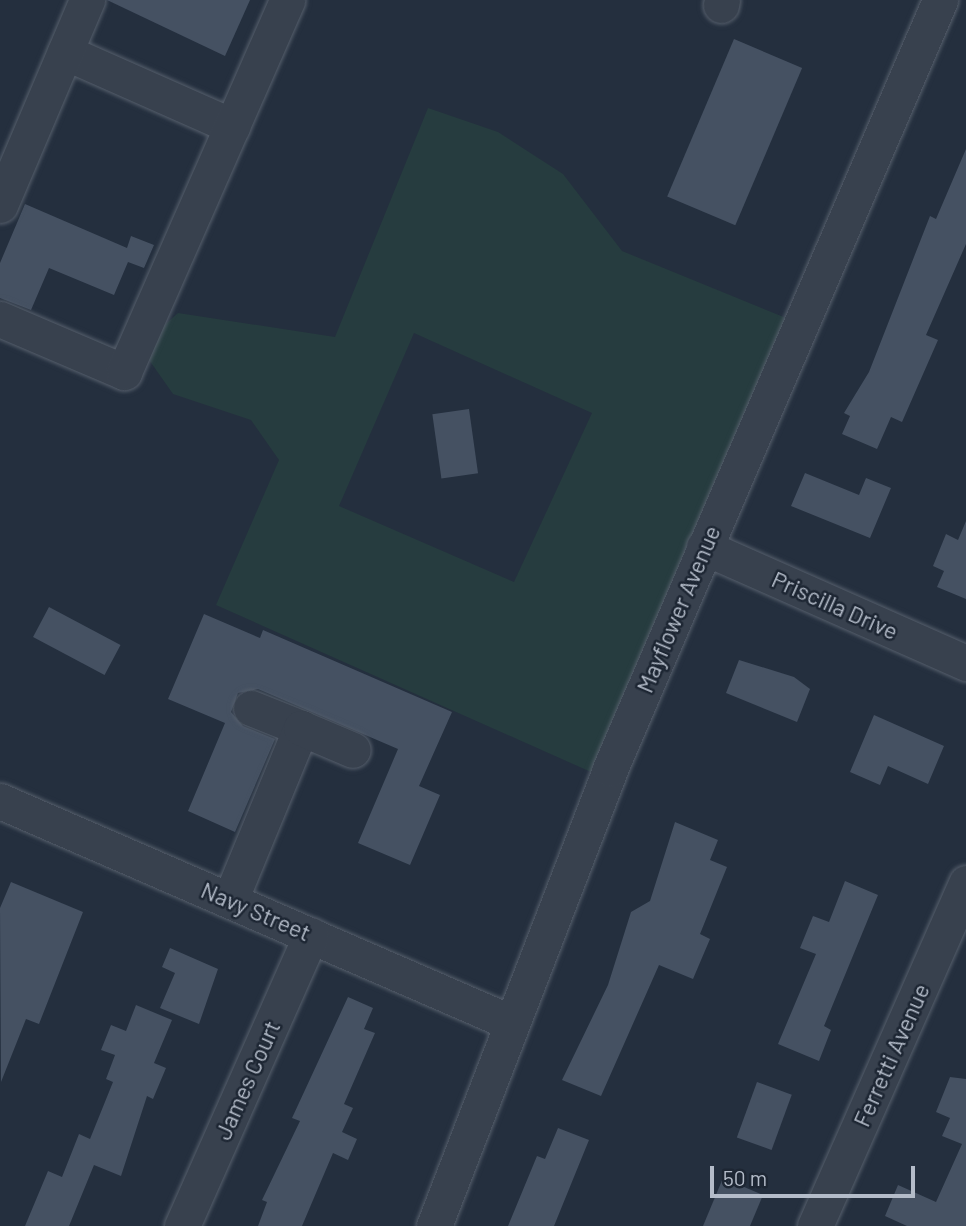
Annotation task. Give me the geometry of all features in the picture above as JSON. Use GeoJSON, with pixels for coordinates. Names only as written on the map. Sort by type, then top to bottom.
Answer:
{"type":"FeatureCollection","features":[{"type":"Feature","properties":{"kind":"street"},"geometry":{"type":"LineString","coordinates":[[0,205],[87,0]]}},
{"type":"Feature","properties":{"kind":"street"},"geometry":{"type":"LineString","coordinates":[[0,319],[124,372],[287,0]]}},
{"type":"Feature","properties":{"kind":"street","name":"Mayflower Avenue"},"geometry":{"type":"LineString","coordinates":[[434,1226],[512,1023],[704,547],[932,3]]}},
{"type":"Feature","properties":{"kind":"street"},"geometry":{"type":"LineString","coordinates":[[65,52],[232,126]]}},
{"type":"Feature","properties":{"kind":"street","name":"Priscilla Drive"},"geometry":{"type":"LineString","coordinates":[[704,547],[966,663]]}},
{"type":"Feature","properties":{"kind":"street"},"geometry":{"type":"LineString","coordinates":[[251,708],[353,750]]}},
{"type":"Feature","properties":{"kind":"street"},"geometry":{"type":"LineString","coordinates":[[230,900],[300,728]]}},
{"type":"Feature","properties":{"kind":"street","name":"Navy Street"},"geometry":{"type":"LineString","coordinates":[[0,801],[512,1023]]}},
{"type":"Feature","properties":{"kind":"street","name":"Ferretti Avenue"},"geometry":{"type":"LineString","coordinates":[[815,1226],[966,883]]}},
{"type":"Feature","properties":{"kind":"street","name":"James Court"},"geometry":{"type":"LineString","coordinates":[[182,1226],[311,935]]}},
{"type":"Feature","properties":{"kind":"green space"},"geometry":{"type":"Polygon","coordinates":[[[428,108],[498,132],[563,174],[622,251],[786,318],[591,772],[216,605],[279,460],[251,420],[173,394],[140,347],[178,313],[335,337],[428,108]],[[414,333],[339,506],[514,582],[592,413],[414,333]]]}},
{"type":"Feature","properties":{"kind":"building"},"geometry":{"type":"Polygon","coordinates":[[[107,0],[250,0],[225,56],[107,0]]]}},
{"type":"Feature","properties":{"kind":"building"},"geometry":{"type":"Polygon","coordinates":[[[734,39],[802,68],[735,225],[667,196],[734,39]]]}},
{"type":"Feature","properties":{"kind":"building"},"geometry":{"type":"Polygon","coordinates":[[[966,149],[966,244],[926,335],[938,340],[902,422],[891,417],[877,449],[842,434],[850,416],[844,413],[869,372],[930,216],[936,219],[966,149]]]}},
{"type":"Feature","properties":{"kind":"building"},"geometry":{"type":"Polygon","coordinates":[[[25,204],[127,248],[131,236],[154,245],[144,268],[128,262],[114,295],[49,268],[31,310],[0,298],[0,263],[25,204]]]}},
{"type":"Feature","properties":{"kind":"building"},"geometry":{"type":"Polygon","coordinates":[[[469,409],[478,473],[441,479],[432,414],[469,409]]]}},
{"type":"Feature","properties":{"kind":"building"},"geometry":{"type":"Polygon","coordinates":[[[805,473],[859,495],[866,478],[891,488],[870,538],[791,506],[805,473]]]}},
{"type":"Feature","properties":{"kind":"building"},"geometry":{"type":"Polygon","coordinates":[[[966,521],[966,599],[937,587],[944,571],[933,566],[946,534],[958,540],[966,521]]]}},
{"type":"Feature","properties":{"kind":"building"},"geometry":{"type":"Polygon","coordinates":[[[49,607],[121,645],[105,675],[33,637],[49,607]]]}},
{"type":"Feature","properties":{"kind":"building"},"geometry":{"type":"Polygon","coordinates":[[[204,614],[260,638],[263,630],[452,712],[419,786],[440,795],[410,865],[358,843],[398,749],[258,689],[238,693],[231,712],[243,726],[275,739],[235,832],[188,811],[225,723],[168,699],[204,614]]]}},
{"type":"Feature","properties":{"kind":"building"},"geometry":{"type":"Polygon","coordinates":[[[739,660],[794,677],[810,689],[797,722],[726,693],[739,660]]]}},
{"type":"Feature","properties":{"kind":"building"},"geometry":{"type":"Polygon","coordinates":[[[874,715],[944,746],[928,784],[888,766],[880,785],[850,772],[874,715]]]}},
{"type":"Feature","properties":{"kind":"building"},"geometry":{"type":"Polygon","coordinates":[[[675,822],[718,840],[710,860],[727,867],[700,934],[710,939],[693,979],[659,965],[601,1096],[562,1080],[608,985],[631,912],[650,901],[675,822]]]}},
{"type":"Feature","properties":{"kind":"building"},"geometry":{"type":"Polygon","coordinates":[[[845,881],[878,895],[824,1026],[831,1030],[819,1061],[778,1044],[816,954],[800,948],[813,916],[829,922],[845,881]]]}},
{"type":"Feature","properties":{"kind":"building"},"geometry":{"type":"Polygon","coordinates":[[[11,882],[83,912],[39,1024],[26,1019],[1,1082],[0,908],[11,882]]]}},
{"type":"Feature","properties":{"kind":"building"},"geometry":{"type":"Polygon","coordinates":[[[170,948],[218,969],[199,1024],[160,1008],[175,973],[162,967],[170,948]]]}},
{"type":"Feature","properties":{"kind":"building"},"geometry":{"type":"Polygon","coordinates":[[[348,997],[373,1008],[364,1029],[375,1033],[344,1104],[353,1108],[342,1132],[357,1139],[348,1160],[333,1153],[302,1226],[258,1226],[267,1202],[262,1200],[300,1121],[292,1118],[348,997]]]}},
{"type":"Feature","properties":{"kind":"building"},"geometry":{"type":"Polygon","coordinates":[[[136,1005],[172,1020],[154,1063],[166,1068],[153,1099],[147,1096],[121,1176],[94,1165],[69,1226],[25,1226],[48,1171],[62,1177],[79,1134],[90,1139],[113,1082],[106,1079],[115,1055],[101,1050],[111,1025],[126,1031],[136,1005]]]}},
{"type":"Feature","properties":{"kind":"building"},"geometry":{"type":"Polygon","coordinates":[[[950,1077],[966,1079],[966,1226],[907,1226],[885,1216],[898,1185],[936,1202],[962,1144],[942,1136],[950,1118],[936,1112],[950,1077]]]}},
{"type":"Feature","properties":{"kind":"building"},"geometry":{"type":"Polygon","coordinates":[[[757,1082],[792,1095],[772,1150],[737,1137],[757,1082]]]}},
{"type":"Feature","properties":{"kind":"building"},"geometry":{"type":"Polygon","coordinates":[[[558,1128],[589,1140],[554,1226],[508,1226],[537,1156],[545,1159],[558,1128]]]}},
{"type":"Feature","properties":{"kind":"building"},"geometry":{"type":"Polygon","coordinates":[[[723,1178],[763,1195],[750,1226],[703,1226],[723,1178]]]}}]}
